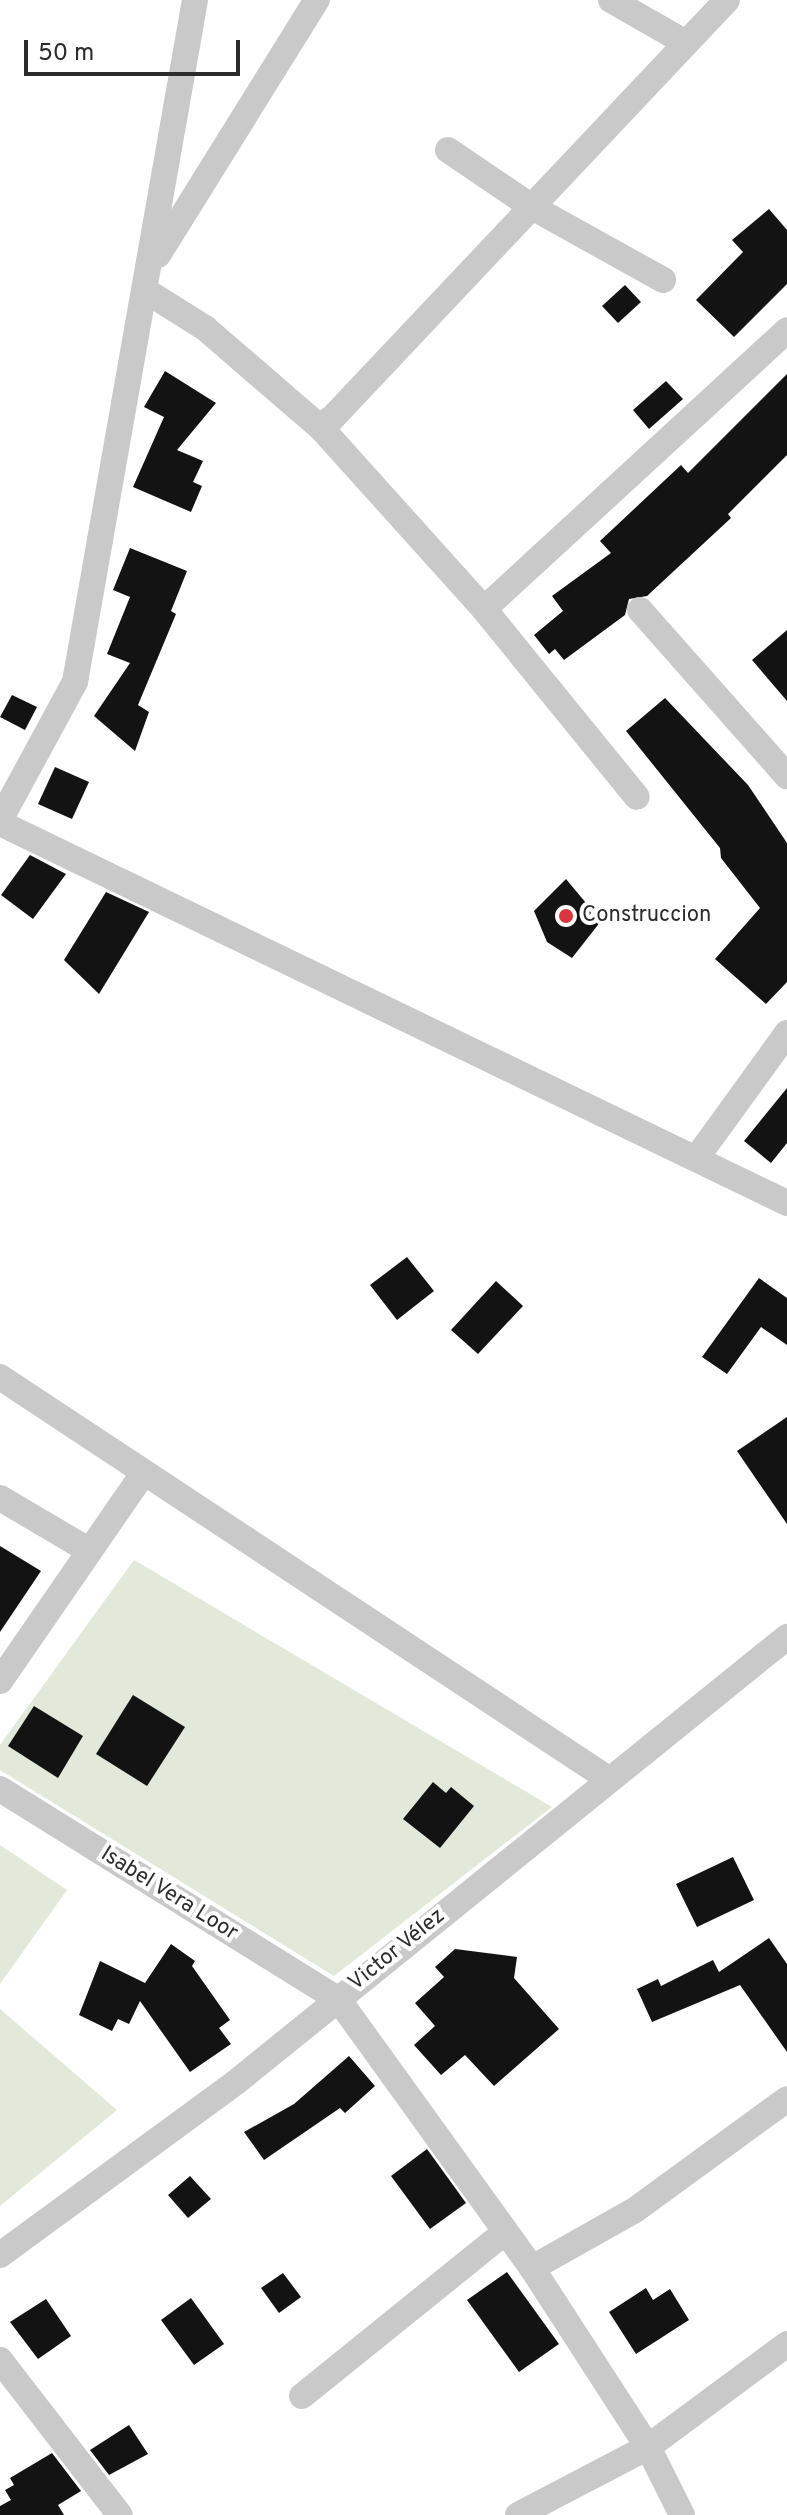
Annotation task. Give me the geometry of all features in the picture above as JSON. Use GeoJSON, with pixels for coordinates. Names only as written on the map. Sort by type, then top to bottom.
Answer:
{"type":"FeatureCollection","features":[{"type":"Feature","properties":{"kind":"street"},"geometry":{"type":"LineString","coordinates":[[195,0],[149,279],[75,682],[0,821],[698,1156],[787,1203]]}},
{"type":"Feature","properties":{"kind":"street"},"geometry":{"type":"LineString","coordinates":[[149,279],[317,0]]}},
{"type":"Feature","properties":{"kind":"street"},"geometry":{"type":"LineString","coordinates":[[611,0],[686,43]]}},
{"type":"Feature","properties":{"kind":"street"},"geometry":{"type":"LineString","coordinates":[[325,424],[727,0]]}},
{"type":"Feature","properties":{"kind":"street"},"geometry":{"type":"LineString","coordinates":[[448,150],[532,207],[663,280]]}},
{"type":"Feature","properties":{"kind":"street"},"geometry":{"type":"LineString","coordinates":[[149,279],[325,424],[484,609],[637,797]]}},
{"type":"Feature","properties":{"kind":"street"},"geometry":{"type":"LineString","coordinates":[[484,609],[787,330]]}},
{"type":"Feature","properties":{"kind":"street"},"geometry":{"type":"LineString","coordinates":[[640,610],[787,776]]}},
{"type":"Feature","properties":{"kind":"street"},"geometry":{"type":"LineString","coordinates":[[698,1156],[787,1033]]}},
{"type":"Feature","properties":{"kind":"street"},"geometry":{"type":"LineString","coordinates":[[0,1377],[607,1778]]}},
{"type":"Feature","properties":{"kind":"street"},"geometry":{"type":"LineString","coordinates":[[0,1681],[143,1474]]}},
{"type":"Feature","properties":{"kind":"street"},"geometry":{"type":"LineString","coordinates":[[0,1498],[90,1551]]}},
{"type":"Feature","properties":{"kind":"street","name":"Victor Vélez"},"geometry":{"type":"LineString","coordinates":[[0,2255],[191,2117],[607,1778],[787,1637]]}},
{"type":"Feature","properties":{"kind":"street","name":"Isabel Vera Loor"},"geometry":{"type":"LineString","coordinates":[[0,1789],[338,1999]]}},
{"type":"Feature","properties":{"kind":"street"},"geometry":{"type":"LineString","coordinates":[[338,1999],[532,2268],[648,2447],[682,2515]]}},
{"type":"Feature","properties":{"kind":"street"},"geometry":{"type":"LineString","coordinates":[[532,2268],[635,2210],[787,2099]]}},
{"type":"Feature","properties":{"kind":"street"},"geometry":{"type":"LineString","coordinates":[[302,2396],[505,2232]]}},
{"type":"Feature","properties":{"kind":"street"},"geometry":{"type":"LineString","coordinates":[[518,2515],[648,2447],[787,2344]]}},
{"type":"Feature","properties":{"kind":"street"},"geometry":{"type":"LineString","coordinates":[[0,2360],[120,2515]]}},
{"type":"Feature","properties":{"kind":"green space"},"geometry":{"type":"Polygon","coordinates":[[[134,1560],[552,1807],[334,1976],[0,1770],[0,1745],[134,1560]]]}},
{"type":"Feature","properties":{"kind":"green space"},"geometry":{"type":"Polygon","coordinates":[[[0,1845],[67,1890],[0,1984],[0,1845]]]}},
{"type":"Feature","properties":{"kind":"green space"},"geometry":{"type":"Polygon","coordinates":[[[0,2009],[117,2110],[0,2206],[0,2009]]]}},
{"type":"Feature","properties":{"kind":"building"},"geometry":{"type":"Polygon","coordinates":[[[769,209],[787,230],[787,284],[734,337],[696,300],[743,252],[732,240],[769,209]]]}},
{"type":"Feature","properties":{"kind":"building"},"geometry":{"type":"Polygon","coordinates":[[[625,285],[641,302],[618,323],[602,306],[625,285]]]}},
{"type":"Feature","properties":{"kind":"building"},"geometry":{"type":"Polygon","coordinates":[[[165,371],[216,403],[177,450],[203,461],[193,482],[202,486],[191,512],[133,487],[164,417],[144,407],[165,371]]]}},
{"type":"Feature","properties":{"kind":"building"},"geometry":{"type":"Polygon","coordinates":[[[787,374],[787,455],[728,514],[731,518],[647,596],[629,599],[625,615],[564,660],[555,649],[549,654],[534,635],[563,611],[552,596],[611,553],[600,541],[681,465],[688,473],[787,374]]]}},
{"type":"Feature","properties":{"kind":"building"},"geometry":{"type":"Polygon","coordinates":[[[666,381],[683,399],[649,429],[633,410],[666,381]]]}},
{"type":"Feature","properties":{"kind":"building"},"geometry":{"type":"Polygon","coordinates":[[[130,548],[187,571],[171,611],[176,614],[138,705],[149,712],[135,751],[94,716],[130,663],[107,654],[130,597],[113,590],[130,548]]]}},
{"type":"Feature","properties":{"kind":"building"},"geometry":{"type":"Polygon","coordinates":[[[787,630],[787,701],[752,660],[787,630]]]}},
{"type":"Feature","properties":{"kind":"building"},"geometry":{"type":"Polygon","coordinates":[[[12,695],[37,707],[25,730],[0,717],[12,695]]]}},
{"type":"Feature","properties":{"kind":"building"},"geometry":{"type":"Polygon","coordinates":[[[665,698],[748,785],[787,843],[787,982],[766,1004],[715,959],[760,908],[721,858],[720,848],[626,731],[665,698]]]}},
{"type":"Feature","properties":{"kind":"building"},"geometry":{"type":"Polygon","coordinates":[[[55,767],[89,782],[72,819],[38,804],[55,767]]]}},
{"type":"Feature","properties":{"kind":"building"},"geometry":{"type":"Polygon","coordinates":[[[30,855],[66,874],[33,919],[1,895],[30,855]]]}},
{"type":"Feature","properties":{"kind":"building","name":"Construccion"},"geometry":{"type":"Polygon","coordinates":[[[566,879],[601,921],[572,958],[547,942],[534,911],[566,879]]]}},
{"type":"Feature","properties":{"kind":"building"},"geometry":{"type":"Polygon","coordinates":[[[106,892],[149,912],[99,994],[64,960],[106,892]]]}},
{"type":"Feature","properties":{"kind":"building"},"geometry":{"type":"Polygon","coordinates":[[[787,1088],[787,1143],[771,1163],[744,1141],[787,1088]]]}},
{"type":"Feature","properties":{"kind":"building"},"geometry":{"type":"Polygon","coordinates":[[[407,1257],[434,1291],[397,1320],[370,1285],[407,1257]]]}},
{"type":"Feature","properties":{"kind":"building"},"geometry":{"type":"Polygon","coordinates":[[[759,1278],[787,1298],[787,1345],[761,1327],[727,1374],[702,1357],[759,1278]]]}},
{"type":"Feature","properties":{"kind":"building"},"geometry":{"type":"Polygon","coordinates":[[[496,1281],[523,1306],[478,1354],[451,1330],[496,1281]]]}},
{"type":"Feature","properties":{"kind":"building"},"geometry":{"type":"Polygon","coordinates":[[[787,1417],[787,1524],[737,1451],[787,1417]]]}},
{"type":"Feature","properties":{"kind":"building"},"geometry":{"type":"Polygon","coordinates":[[[0,1546],[41,1571],[0,1632],[0,1546]]]}},
{"type":"Feature","properties":{"kind":"building"},"geometry":{"type":"Polygon","coordinates":[[[133,1695],[185,1727],[147,1786],[96,1754],[133,1695]]]}},
{"type":"Feature","properties":{"kind":"building"},"geometry":{"type":"Polygon","coordinates":[[[34,1706],[83,1736],[58,1778],[8,1746],[34,1706]]]}},
{"type":"Feature","properties":{"kind":"building"},"geometry":{"type":"Polygon","coordinates":[[[433,1782],[446,1793],[451,1787],[474,1806],[440,1848],[403,1819],[433,1782]]]}},
{"type":"Feature","properties":{"kind":"building"},"geometry":{"type":"Polygon","coordinates":[[[733,1857],[754,1900],[697,1927],[676,1884],[733,1857]]]}},
{"type":"Feature","properties":{"kind":"building"},"geometry":{"type":"Polygon","coordinates":[[[769,1938],[787,1964],[787,2052],[740,1985],[652,2022],[637,1989],[658,1979],[661,1986],[713,1960],[719,1972],[769,1938]]]}},
{"type":"Feature","properties":{"kind":"building"},"geometry":{"type":"Polygon","coordinates":[[[171,1944],[195,1961],[192,1966],[230,2020],[219,2028],[231,2044],[190,2072],[140,2001],[129,2024],[118,2019],[112,2031],[79,2015],[100,1961],[145,1983],[171,1944]]]}},
{"type":"Feature","properties":{"kind":"building"},"geometry":{"type":"Polygon","coordinates":[[[455,1949],[517,1957],[514,1978],[559,2029],[494,2086],[465,2055],[441,2075],[414,2045],[435,2026],[415,2003],[444,1977],[435,1967],[455,1949]]]}},
{"type":"Feature","properties":{"kind":"building"},"geometry":{"type":"Polygon","coordinates":[[[349,2056],[375,2086],[345,2113],[340,2108],[264,2160],[244,2132],[294,2104],[349,2056]]]}},
{"type":"Feature","properties":{"kind":"building"},"geometry":{"type":"Polygon","coordinates":[[[427,2149],[466,2203],[430,2229],[391,2176],[427,2149]]]}},
{"type":"Feature","properties":{"kind":"building"},"geometry":{"type":"Polygon","coordinates":[[[190,2176],[211,2199],[188,2218],[168,2195],[190,2176]]]}},
{"type":"Feature","properties":{"kind":"building"},"geometry":{"type":"Polygon","coordinates":[[[507,2272],[559,2344],[519,2372],[467,2300],[507,2272]]]}},
{"type":"Feature","properties":{"kind":"building"},"geometry":{"type":"Polygon","coordinates":[[[283,2273],[301,2297],[279,2313],[261,2288],[283,2273]]]}},
{"type":"Feature","properties":{"kind":"building"},"geometry":{"type":"Polygon","coordinates":[[[646,2288],[653,2300],[670,2289],[689,2320],[636,2354],[609,2312],[646,2288]]]}},
{"type":"Feature","properties":{"kind":"building"},"geometry":{"type":"Polygon","coordinates":[[[191,2298],[224,2344],[194,2365],[161,2320],[191,2298]]]}},
{"type":"Feature","properties":{"kind":"building"},"geometry":{"type":"Polygon","coordinates":[[[46,2299],[71,2336],[38,2359],[10,2322],[46,2299]]]}},
{"type":"Feature","properties":{"kind":"building"},"geometry":{"type":"Polygon","coordinates":[[[129,2425],[148,2454],[109,2475],[90,2450],[129,2425]]]}},
{"type":"Feature","properties":{"kind":"building"},"geometry":{"type":"Polygon","coordinates":[[[52,2453],[81,2491],[58,2505],[64,2515],[0,2515],[0,2506],[11,2500],[5,2490],[14,2485],[10,2478],[52,2453]]]}},
{"type":"Feature","properties":{"kind":"place","name":"Construccion"},"geometry":{"type":"Point","coordinates":[566,916]}}]}
